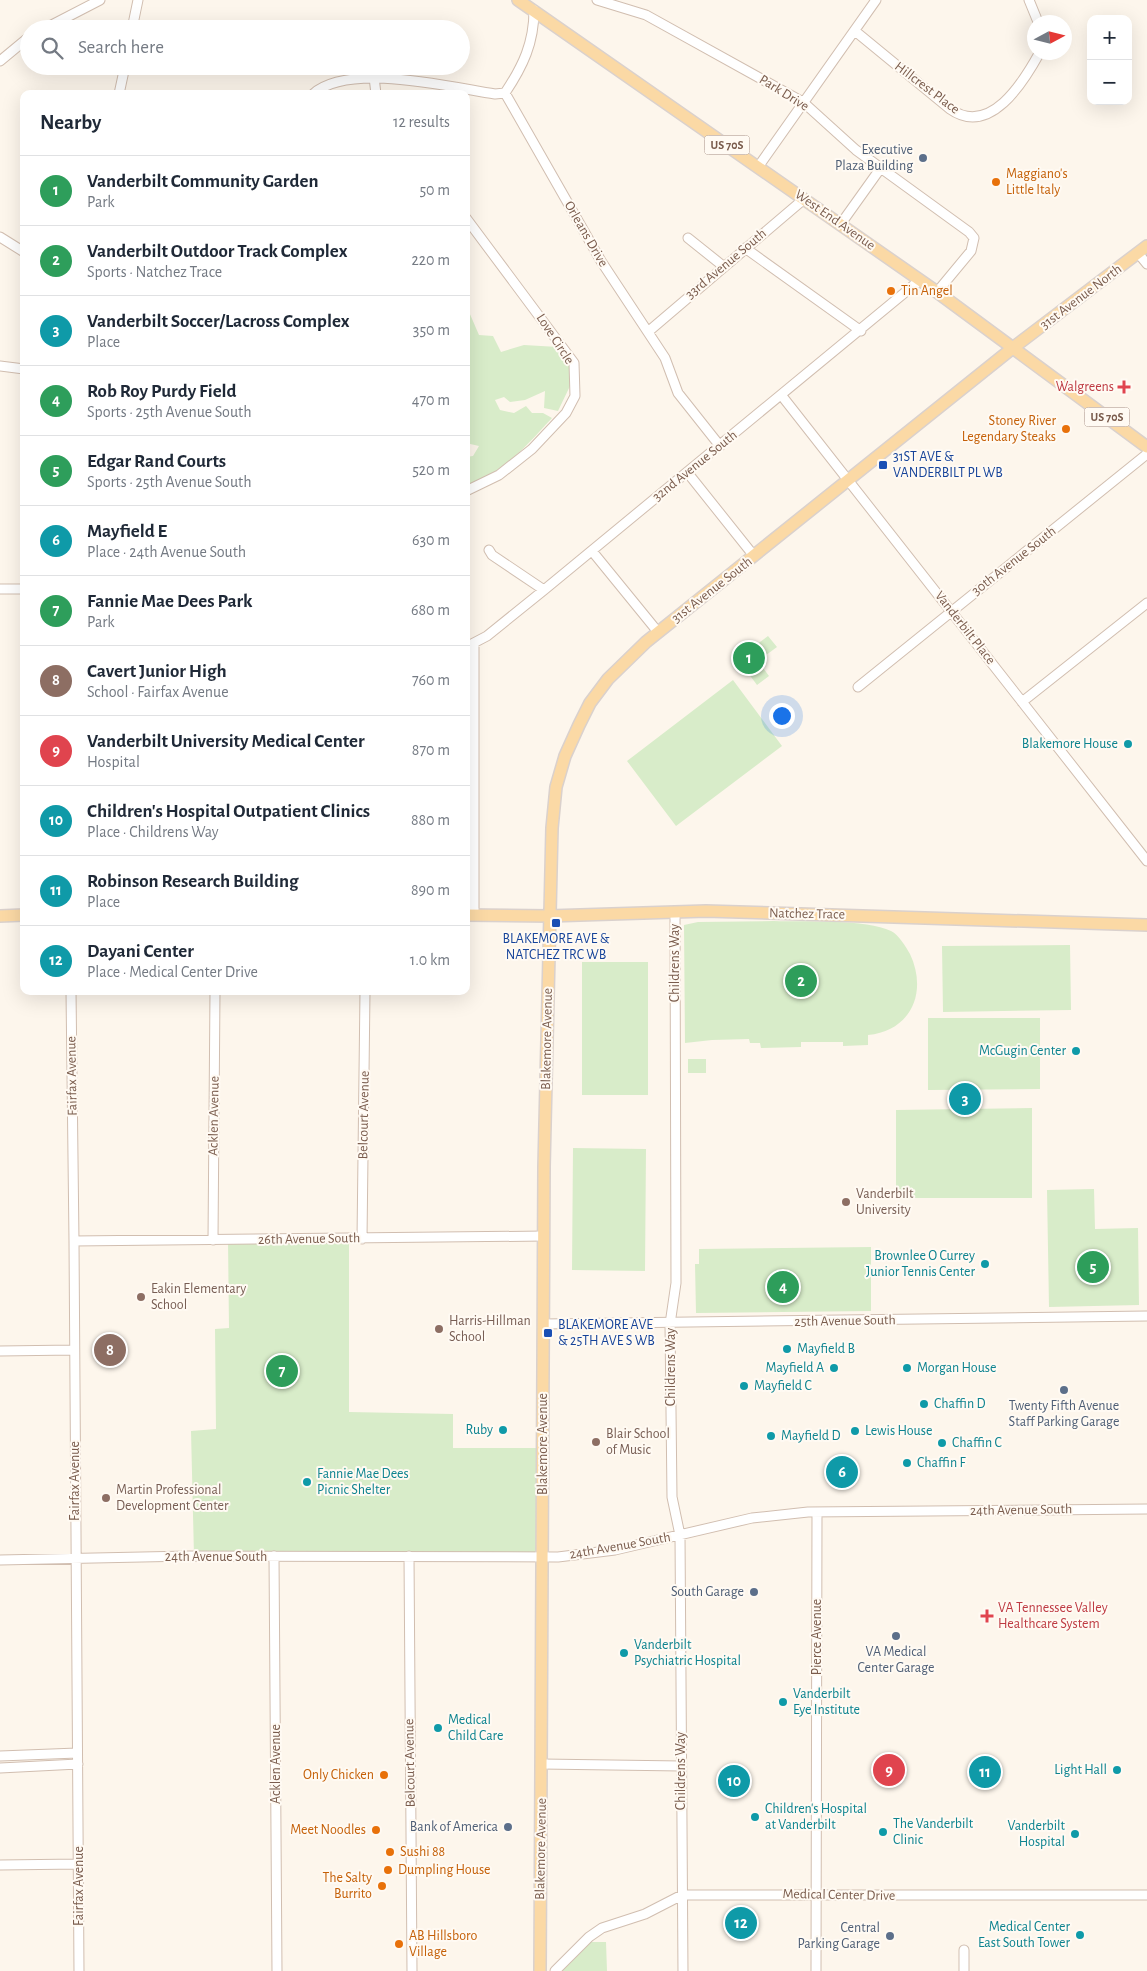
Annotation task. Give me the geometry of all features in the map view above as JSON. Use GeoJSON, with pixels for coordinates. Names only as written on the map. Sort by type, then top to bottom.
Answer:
{"type":"FeatureCollection","features":[{"type":"Feature","properties":{"kind":"main road","name":"West End Avenue"},"geometry":{"type":"LineString","coordinates":[[518,0],[534,5],[758,167],[938,292],[1147,447]]}},
{"type":"Feature","properties":{"kind":"main road","name":"31st Avenue North"},"geometry":{"type":"LineString","coordinates":[[1014,347],[1142,249]]}},
{"type":"Feature","properties":{"kind":"main road","name":"31st Avenue South"},"geometry":{"type":"LineString","coordinates":[[549,916],[552,828],[556,787],[565,756],[590,703],[608,679],[658,632],[1014,347]]}},
{"type":"Feature","properties":{"kind":"main road","name":"Natchez Trace"},"geometry":{"type":"LineString","coordinates":[[470,915],[549,916],[706,911],[1147,924]]}},
{"type":"Feature","properties":{"kind":"main road"},"geometry":{"type":"LineString","coordinates":[[0,916],[20,914]]}},
{"type":"Feature","properties":{"kind":"main road","name":"Blakemore Avenue"},"geometry":{"type":"LineString","coordinates":[[540,1971],[543,1324],[549,916]]}},
{"type":"Feature","properties":{"kind":"street"},"geometry":{"type":"LineString","coordinates":[[61,20],[100,0]]}},
{"type":"Feature","properties":{"kind":"street"},"geometry":{"type":"LineString","coordinates":[[134,20],[138,0]]}},
{"type":"Feature","properties":{"kind":"street","name":"Park Drive"},"geometry":{"type":"LineString","coordinates":[[598,0],[605,4],[646,15],[803,102],[848,144],[966,230],[974,238],[970,251],[938,292]]}},
{"type":"Feature","properties":{"kind":"street"},"geometry":{"type":"LineString","coordinates":[[758,167],[876,0]]}},
{"type":"Feature","properties":{"kind":"street"},"geometry":{"type":"LineString","coordinates":[[1029,0],[1035,15]]}},
{"type":"Feature","properties":{"kind":"street"},"geometry":{"type":"LineString","coordinates":[[470,90],[495,94],[505,93],[521,69],[534,32],[534,5]]}},
{"type":"Feature","properties":{"kind":"street","name":"Hillcrest Place"},"geometry":{"type":"LineString","coordinates":[[855,31],[950,109],[965,116],[981,116],[1000,107],[1034,60]]}},
{"type":"Feature","properties":{"kind":"street"},"geometry":{"type":"LineString","coordinates":[[0,60],[20,44]]}},
{"type":"Feature","properties":{"kind":"street"},"geometry":{"type":"LineString","coordinates":[[120,90],[123,75]]}},
{"type":"Feature","properties":{"kind":"street"},"geometry":{"type":"LineString","coordinates":[[374,77],[376,90]]}},
{"type":"Feature","properties":{"kind":"street"},"geometry":{"type":"LineString","coordinates":[[320,90],[338,80],[374,77],[467,90]]}},
{"type":"Feature","properties":{"kind":"street","name":"Orleans Drive"},"geometry":{"type":"LineString","coordinates":[[505,93],[601,261],[649,330],[665,358],[678,393],[720,446]]}},
{"type":"Feature","properties":{"kind":"street"},"geometry":{"type":"LineString","coordinates":[[840,225],[880,169]]}},
{"type":"Feature","properties":{"kind":"street","name":"33rd Avenue South"},"geometry":{"type":"LineString","coordinates":[[649,330],[804,199]]}},
{"type":"Feature","properties":{"kind":"street","name":"Love Circle"},"geometry":{"type":"LineString","coordinates":[[470,223],[574,363],[575,396],[566,413],[532,449],[499,475],[470,489]]}},
{"type":"Feature","properties":{"kind":"street"},"geometry":{"type":"LineString","coordinates":[[0,238],[20,250]]}},
{"type":"Feature","properties":{"kind":"street"},"geometry":{"type":"LineString","coordinates":[[688,238],[723,266]]}},
{"type":"Feature","properties":{"kind":"street"},"geometry":{"type":"LineString","coordinates":[[745,248],[861,331]]}},
{"type":"Feature","properties":{"kind":"street"},"geometry":{"type":"LineString","coordinates":[[1142,249],[1147,264]]}},
{"type":"Feature","properties":{"kind":"street","name":"32nd Avenue South"},"geometry":{"type":"LineString","coordinates":[[470,645],[544,590],[861,331],[920,280]]}},
{"type":"Feature","properties":{"kind":"street"},"geometry":{"type":"LineString","coordinates":[[0,366],[20,368]]}},
{"type":"Feature","properties":{"kind":"street","name":"Vanderbilt Place"},"geometry":{"type":"LineString","coordinates":[[782,396],[1147,861]]}},
{"type":"Feature","properties":{"kind":"street","name":"30th Avenue South"},"geometry":{"type":"LineString","coordinates":[[858,687],[1147,454]]}},
{"type":"Feature","properties":{"kind":"street"},"geometry":{"type":"LineString","coordinates":[[687,472],[754,556]]}},
{"type":"Feature","properties":{"kind":"street"},"geometry":{"type":"LineString","coordinates":[[489,550],[492,555],[544,590]]}},
{"type":"Feature","properties":{"kind":"street"},"geometry":{"type":"LineString","coordinates":[[592,551],[658,632]]}},
{"type":"Feature","properties":{"kind":"street"},"geometry":{"type":"LineString","coordinates":[[0,589],[20,589]]}},
{"type":"Feature","properties":{"kind":"street"},"geometry":{"type":"LineString","coordinates":[[1022,702],[1147,603]]}},
{"type":"Feature","properties":{"kind":"street"},"geometry":{"type":"LineString","coordinates":[[470,645],[470,915]]}},
{"type":"Feature","properties":{"kind":"street","name":"Childrens Way"},"geometry":{"type":"LineString","coordinates":[[675,913],[676,1283],[670,1324],[672,1497],[680,1535],[683,1971]]}},
{"type":"Feature","properties":{"kind":"street","name":"Fairfax Avenue"},"geometry":{"type":"LineString","coordinates":[[70,995],[74,1241],[79,1971]]}},
{"type":"Feature","properties":{"kind":"street","name":"Acklen Avenue"},"geometry":{"type":"LineString","coordinates":[[213,1240],[215,995]]}},
{"type":"Feature","properties":{"kind":"street","name":"Belcourt Avenue"},"geometry":{"type":"LineString","coordinates":[[362,1239],[365,995]]}},
{"type":"Feature","properties":{"kind":"street","name":"26th Avenue South"},"geometry":{"type":"LineString","coordinates":[[74,1241],[544,1236]]}},
{"type":"Feature","properties":{"kind":"street","name":"25th Avenue South"},"geometry":{"type":"LineString","coordinates":[[543,1324],[670,1324],[1147,1316]]}},
{"type":"Feature","properties":{"kind":"street"},"geometry":{"type":"LineString","coordinates":[[0,1351],[74,1350]]}},
{"type":"Feature","properties":{"kind":"street","name":"24th Avenue South"},"geometry":{"type":"LineString","coordinates":[[0,1560],[274,1556],[558,1557],[615,1550],[752,1518],[817,1513],[1147,1509]]}},
{"type":"Feature","properties":{"kind":"street","name":"Pierce Avenue"},"geometry":{"type":"LineString","coordinates":[[816,1971],[814,1896],[817,1513]]}},
{"type":"Feature","properties":{"kind":"street","name":"Acklen Avenue"},"geometry":{"type":"LineString","coordinates":[[274,1556],[276,1971]]}},
{"type":"Feature","properties":{"kind":"street","name":"Belcourt Avenue"},"geometry":{"type":"LineString","coordinates":[[410,1556],[412,1971]]}},
{"type":"Feature","properties":{"kind":"street"},"geometry":{"type":"LineString","coordinates":[[0,1756],[78,1753]]}},
{"type":"Feature","properties":{"kind":"street"},"geometry":{"type":"LineString","coordinates":[[0,1768],[78,1764]]}},
{"type":"Feature","properties":{"kind":"street"},"geometry":{"type":"LineString","coordinates":[[542,1764],[681,1766]]}},
{"type":"Feature","properties":{"kind":"street"},"geometry":{"type":"LineString","coordinates":[[0,1865],[79,1864]]}},
{"type":"Feature","properties":{"kind":"street","name":"Medical Center Drive"},"geometry":{"type":"LineString","coordinates":[[555,1971],[589,1937],[602,1928],[645,1914],[682,1895],[1147,1895]]}},
{"type":"Feature","properties":{"kind":"street"},"geometry":{"type":"LineString","coordinates":[[964,1950],[964,1971]]}},
{"type":"Feature","properties":{"kind":"green space"},"geometry":{"type":"Polygon","coordinates":[[[470,314],[479,335],[493,336],[501,352],[524,345],[558,347],[571,364],[570,386],[558,411],[544,408],[545,391],[525,400],[510,402],[504,397],[495,400],[500,410],[514,413],[526,406],[532,413],[543,413],[552,418],[514,458],[480,480],[470,484],[470,456],[473,456],[479,446],[470,444],[470,314]]]}},
{"type":"Feature","properties":{"kind":"green space"},"geometry":{"type":"Polygon","coordinates":[[[768,636],[777,647],[758,661],[769,676],[757,685],[734,654],[739,650],[743,655],[768,636]]]}},
{"type":"Feature","properties":{"kind":"green space"},"geometry":{"type":"Polygon","coordinates":[[[733,680],[782,746],[676,826],[627,761],[733,680]]]}},
{"type":"Feature","properties":{"kind":"green space"},"geometry":{"type":"Polygon","coordinates":[[[698,922],[851,923],[880,927],[897,935],[910,954],[917,982],[916,995],[912,1007],[905,1018],[883,1032],[868,1035],[868,1045],[843,1046],[843,1042],[801,1042],[801,1047],[761,1048],[760,1043],[750,1043],[749,1039],[685,1043],[684,925],[698,922]]]}},
{"type":"Feature","properties":{"kind":"green space"},"geometry":{"type":"Polygon","coordinates":[[[1070,945],[1071,1010],[943,1012],[942,946],[1070,945]]]}},
{"type":"Feature","properties":{"kind":"green space"},"geometry":{"type":"Polygon","coordinates":[[[582,962],[648,962],[648,1095],[582,1095],[582,962]]]}},
{"type":"Feature","properties":{"kind":"green space"},"geometry":{"type":"Polygon","coordinates":[[[928,1018],[1040,1018],[1040,1089],[928,1090],[928,1018]]]}},
{"type":"Feature","properties":{"kind":"green space"},"geometry":{"type":"Polygon","coordinates":[[[688,1059],[706,1059],[706,1073],[688,1073],[688,1059]]]}},
{"type":"Feature","properties":{"kind":"green space"},"geometry":{"type":"Polygon","coordinates":[[[1032,1108],[1032,1198],[896,1198],[896,1110],[1032,1108]]]}},
{"type":"Feature","properties":{"kind":"green space"},"geometry":{"type":"Polygon","coordinates":[[[573,1148],[646,1149],[645,1271],[572,1270],[573,1148]]]}},
{"type":"Feature","properties":{"kind":"green space"},"geometry":{"type":"Polygon","coordinates":[[[1094,1189],[1095,1229],[1138,1228],[1139,1305],[1049,1307],[1047,1190],[1094,1189]]]}},
{"type":"Feature","properties":{"kind":"green space"},"geometry":{"type":"Polygon","coordinates":[[[349,1239],[349,1412],[453,1414],[453,1448],[543,1448],[542,1557],[194,1556],[191,1431],[216,1429],[215,1329],[229,1328],[228,1240],[349,1239]]]}},
{"type":"Feature","properties":{"kind":"green space"},"geometry":{"type":"Polygon","coordinates":[[[871,1247],[871,1311],[696,1313],[695,1264],[699,1264],[699,1249],[871,1247]]]}},
{"type":"Feature","properties":{"kind":"green space"},"geometry":{"type":"Polygon","coordinates":[[[589,1942],[606,1942],[607,1971],[562,1971],[589,1942]]]}},
{"type":"Feature","properties":{"kind":"place","name":"Executive Plaza Building"},"geometry":{"type":"Point","coordinates":[923,158]}},
{"type":"Feature","properties":{"kind":"place","name":"Maggiano's Little Italy"},"geometry":{"type":"Point","coordinates":[996,182]}},
{"type":"Feature","properties":{"kind":"place","name":"Tin Angel"},"geometry":{"type":"Point","coordinates":[891,291]}},
{"type":"Feature","properties":{"kind":"place","name":"Walgreens"},"geometry":{"type":"Point","coordinates":[1124,387]}},
{"type":"Feature","properties":{"kind":"place","name":"Stoney River Legendary Steaks"},"geometry":{"type":"Point","coordinates":[1066,429]}},
{"type":"Feature","properties":{"kind":"place","name":"31ST AVE & VANDERBILT PL WB"},"geometry":{"type":"Point","coordinates":[883,465]}},
{"type":"Feature","properties":{"kind":"place","name":"Vanderbilt Community Garden"},"geometry":{"type":"Point","coordinates":[749,658]}},
{"type":"Feature","properties":{"kind":"place","name":"Blakemore House"},"geometry":{"type":"Point","coordinates":[1128,744]}},
{"type":"Feature","properties":{"kind":"place","name":"BLAKEMORE AVE & NATCHEZ TRC WB"},"geometry":{"type":"Point","coordinates":[556,923]}},
{"type":"Feature","properties":{"kind":"place","name":"Vanderbilt Outdoor Track Complex"},"geometry":{"type":"Point","coordinates":[801,981]}},
{"type":"Feature","properties":{"kind":"place","name":"McGugin Center"},"geometry":{"type":"Point","coordinates":[1076,1051]}},
{"type":"Feature","properties":{"kind":"place","name":"Vanderbilt Soccer/Lacross Complex"},"geometry":{"type":"Point","coordinates":[965,1099]}},
{"type":"Feature","properties":{"kind":"place","name":"Vanderbilt University"},"geometry":{"type":"Point","coordinates":[846,1202]}},
{"type":"Feature","properties":{"kind":"place","name":"Brownlee O Currey Junior Tennis Center"},"geometry":{"type":"Point","coordinates":[985,1264]}},
{"type":"Feature","properties":{"kind":"place","name":"Edgar Rand Courts"},"geometry":{"type":"Point","coordinates":[1093,1267]}},
{"type":"Feature","properties":{"kind":"place","name":"Rob Roy Purdy Field"},"geometry":{"type":"Point","coordinates":[783,1287]}},
{"type":"Feature","properties":{"kind":"place","name":"Eakin Elementary School"},"geometry":{"type":"Point","coordinates":[141,1297]}},
{"type":"Feature","properties":{"kind":"place","name":"Harris-Hillman School"},"geometry":{"type":"Point","coordinates":[439,1329]}},
{"type":"Feature","properties":{"kind":"place","name":"BLAKEMORE AVE & 25TH AVE S WB"},"geometry":{"type":"Point","coordinates":[548,1333]}},
{"type":"Feature","properties":{"kind":"place","name":"Mayfield B"},"geometry":{"type":"Point","coordinates":[787,1349]}},
{"type":"Feature","properties":{"kind":"place","name":"Cavert Junior High"},"geometry":{"type":"Point","coordinates":[110,1350]}},
{"type":"Feature","properties":{"kind":"place","name":"Mayfield A"},"geometry":{"type":"Point","coordinates":[834,1368]}},
{"type":"Feature","properties":{"kind":"place","name":"Morgan House"},"geometry":{"type":"Point","coordinates":[907,1368]}},
{"type":"Feature","properties":{"kind":"place","name":"Fannie Mae Dees Park"},"geometry":{"type":"Point","coordinates":[282,1371]}},
{"type":"Feature","properties":{"kind":"place","name":"Mayfield C"},"geometry":{"type":"Point","coordinates":[744,1386]}},
{"type":"Feature","properties":{"kind":"place","name":"Twenty Fifth Avenue Staff Parking Garage"},"geometry":{"type":"Point","coordinates":[1064,1390]}},
{"type":"Feature","properties":{"kind":"place","name":"Chaffin D"},"geometry":{"type":"Point","coordinates":[924,1404]}},
{"type":"Feature","properties":{"kind":"place","name":"Ruby"},"geometry":{"type":"Point","coordinates":[503,1430]}},
{"type":"Feature","properties":{"kind":"place","name":"Lewis House"},"geometry":{"type":"Point","coordinates":[855,1431]}},
{"type":"Feature","properties":{"kind":"place","name":"Mayfield D"},"geometry":{"type":"Point","coordinates":[771,1436]}},
{"type":"Feature","properties":{"kind":"place","name":"Blair School of Music"},"geometry":{"type":"Point","coordinates":[596,1442]}},
{"type":"Feature","properties":{"kind":"place","name":"Chaffin C"},"geometry":{"type":"Point","coordinates":[942,1443]}},
{"type":"Feature","properties":{"kind":"place","name":"Chaffin F"},"geometry":{"type":"Point","coordinates":[907,1463]}},
{"type":"Feature","properties":{"kind":"place","name":"Mayfield E"},"geometry":{"type":"Point","coordinates":[842,1472]}},
{"type":"Feature","properties":{"kind":"place","name":"Fannie Mae Dees Picnic Shelter"},"geometry":{"type":"Point","coordinates":[307,1482]}},
{"type":"Feature","properties":{"kind":"place","name":"Martin Professional Development Center"},"geometry":{"type":"Point","coordinates":[106,1498]}},
{"type":"Feature","properties":{"kind":"place","name":"South Garage"},"geometry":{"type":"Point","coordinates":[754,1592]}},
{"type":"Feature","properties":{"kind":"place","name":"VA Tennessee Valley Healthcare System"},"geometry":{"type":"Point","coordinates":[987,1616]}},
{"type":"Feature","properties":{"kind":"place","name":"VA Medical Center Garage"},"geometry":{"type":"Point","coordinates":[896,1636]}},
{"type":"Feature","properties":{"kind":"place","name":"Vanderbilt Psychiatric Hospital"},"geometry":{"type":"Point","coordinates":[624,1653]}},
{"type":"Feature","properties":{"kind":"place","name":"Vanderbilt Eye Institute"},"geometry":{"type":"Point","coordinates":[783,1702]}},
{"type":"Feature","properties":{"kind":"place","name":"Medical Child Care"},"geometry":{"type":"Point","coordinates":[438,1728]}},
{"type":"Feature","properties":{"kind":"place","name":"Vanderbilt University Medical Center"},"geometry":{"type":"Point","coordinates":[889,1770]}},
{"type":"Feature","properties":{"kind":"place","name":"Light Hall"},"geometry":{"type":"Point","coordinates":[1117,1770]}},
{"type":"Feature","properties":{"kind":"place","name":"Robinson Research Building"},"geometry":{"type":"Point","coordinates":[985,1772]}},
{"type":"Feature","properties":{"kind":"place","name":"Only Chicken"},"geometry":{"type":"Point","coordinates":[384,1775]}},
{"type":"Feature","properties":{"kind":"place","name":"Children's Hospital Outpatient Clinics"},"geometry":{"type":"Point","coordinates":[734,1781]}},
{"type":"Feature","properties":{"kind":"place","name":"Children's Hospital at Vanderbilt"},"geometry":{"type":"Point","coordinates":[755,1817]}},
{"type":"Feature","properties":{"kind":"place","name":"Bank of America"},"geometry":{"type":"Point","coordinates":[508,1827]}},
{"type":"Feature","properties":{"kind":"place","name":"Meet Noodles"},"geometry":{"type":"Point","coordinates":[376,1830]}},
{"type":"Feature","properties":{"kind":"place","name":"The Vanderbilt Clinic"},"geometry":{"type":"Point","coordinates":[883,1832]}},
{"type":"Feature","properties":{"kind":"place","name":"Vanderbilt Hospital"},"geometry":{"type":"Point","coordinates":[1075,1834]}},
{"type":"Feature","properties":{"kind":"place","name":"Sushi 88"},"geometry":{"type":"Point","coordinates":[390,1852]}},
{"type":"Feature","properties":{"kind":"place","name":"Dumpling House"},"geometry":{"type":"Point","coordinates":[388,1870]}},
{"type":"Feature","properties":{"kind":"place","name":"The Salty Burrito"},"geometry":{"type":"Point","coordinates":[382,1886]}},
{"type":"Feature","properties":{"kind":"place","name":"Dayani Center"},"geometry":{"type":"Point","coordinates":[741,1923]}},
{"type":"Feature","properties":{"kind":"place","name":"Medical Center East South Tower"},"geometry":{"type":"Point","coordinates":[1080,1935]}},
{"type":"Feature","properties":{"kind":"place","name":"Central Parking Garage"},"geometry":{"type":"Point","coordinates":[890,1936]}},
{"type":"Feature","properties":{"kind":"place","name":"AB Hillsboro Village"},"geometry":{"type":"Point","coordinates":[399,1944]}}]}
